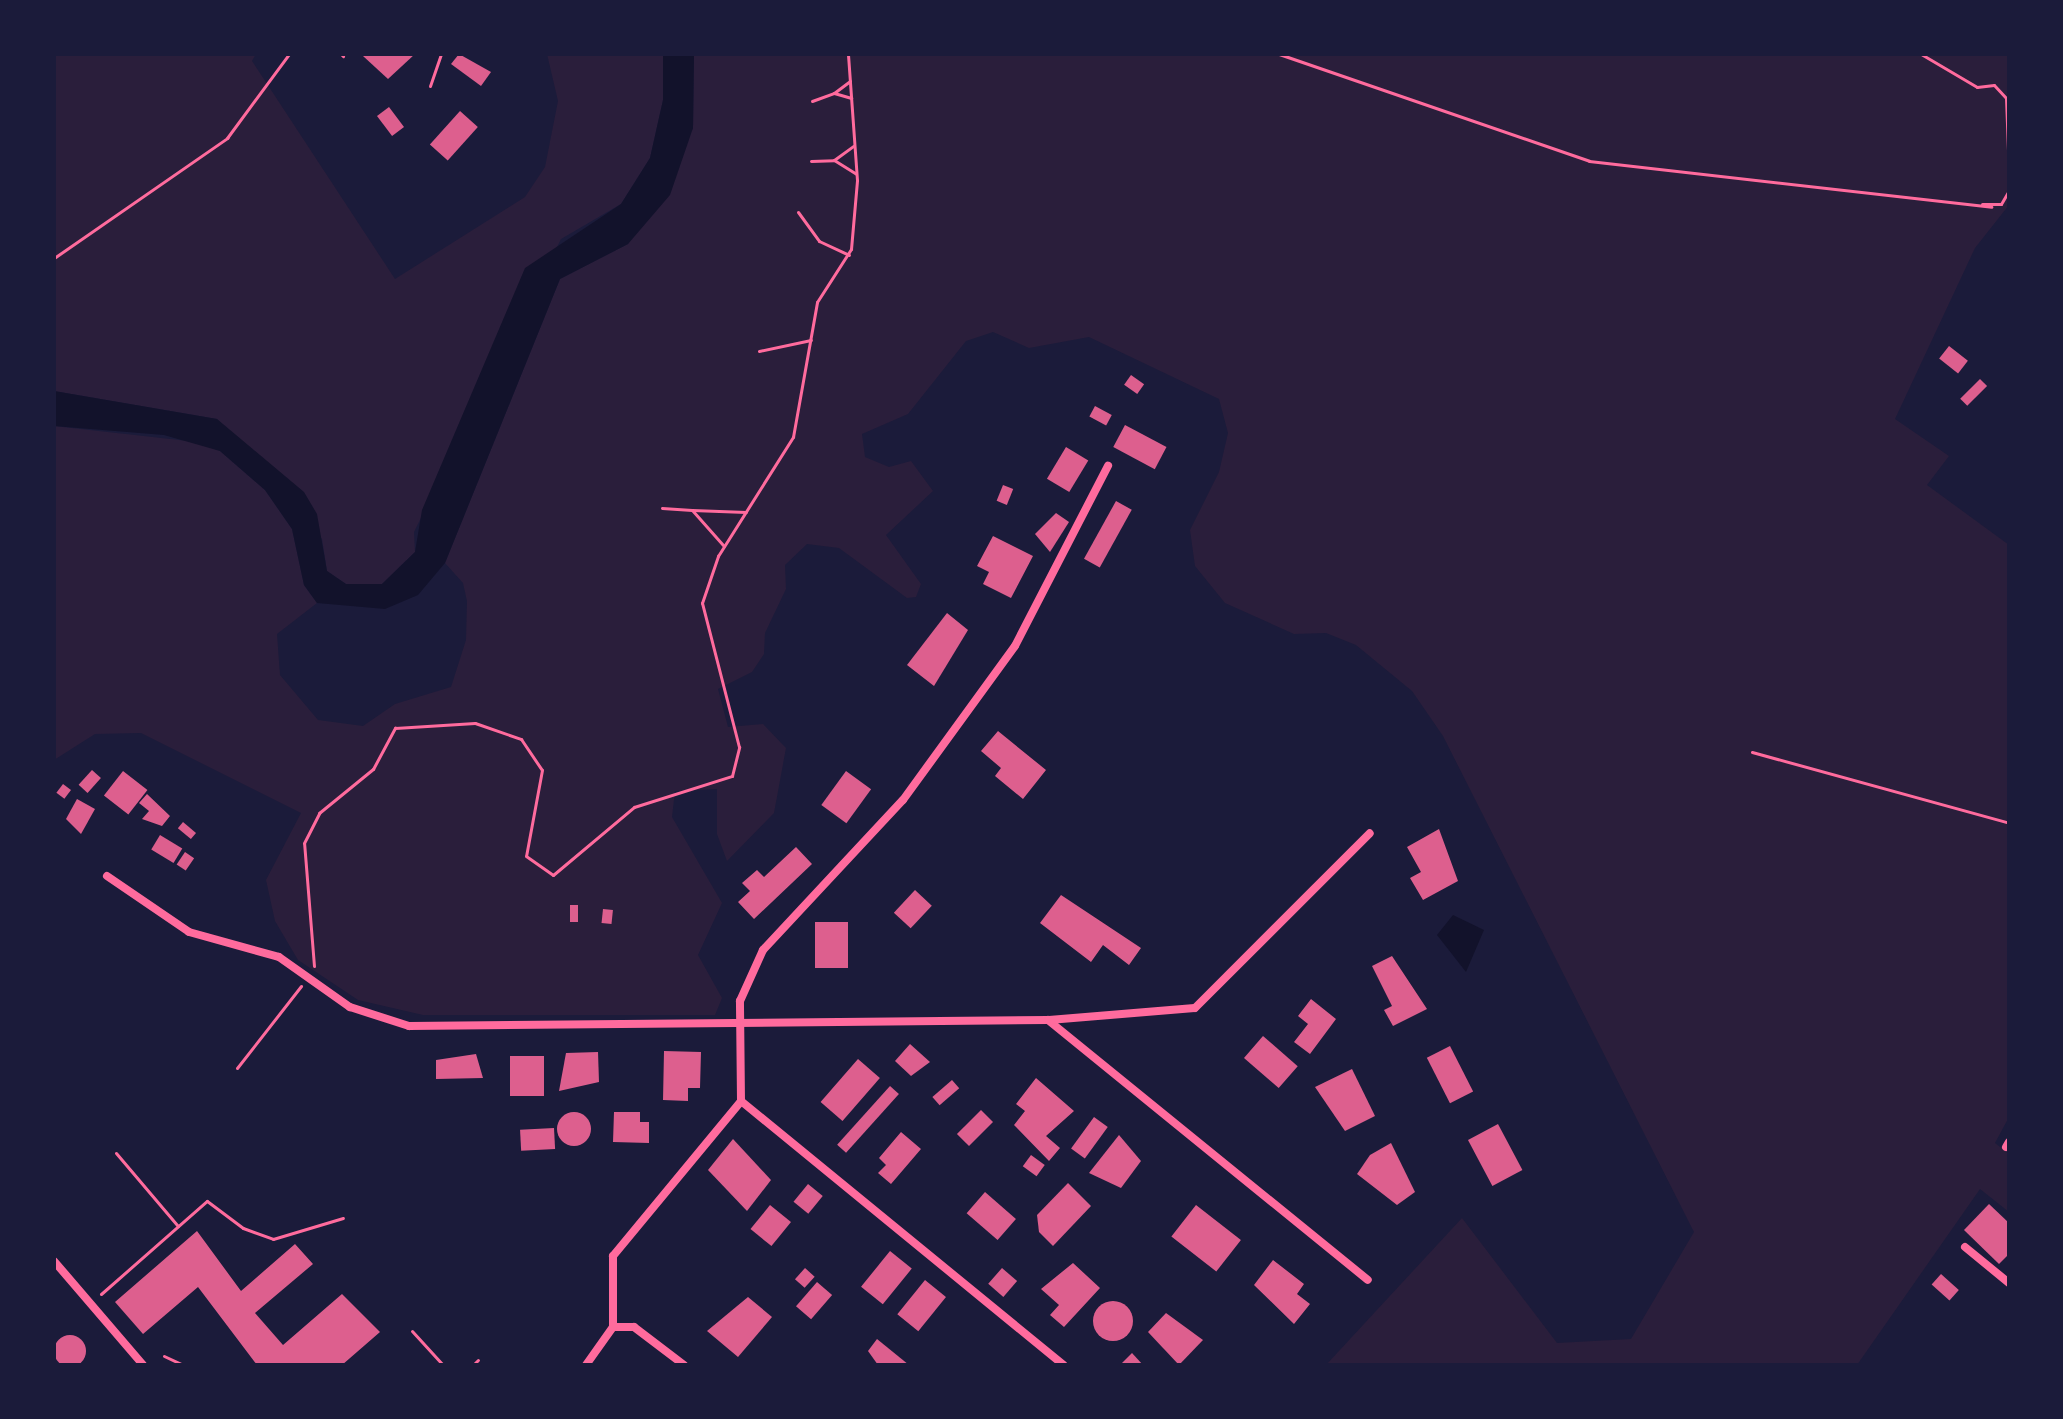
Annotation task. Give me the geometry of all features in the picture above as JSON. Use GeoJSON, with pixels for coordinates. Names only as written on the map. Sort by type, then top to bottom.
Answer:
{"type":"FeatureCollection","features":[{"type":"Feature","properties":{"kind":"street"},"geometry":{"type":"LineString","coordinates":[[586,1365],[613,1327],[613,1256],[741,1101],[740,1001],[763,950],[903,800],[1015,646],[1108,466]]}},
{"type":"Feature","properties":{"kind":"street"},"geometry":{"type":"LineString","coordinates":[[107,876],[189,932],[279,957],[374,1019],[409,1026],[1048,1020],[1195,1008],[1217,994],[1370,833]]}},
{"type":"Feature","properties":{"kind":"street"},"geometry":{"type":"LineString","coordinates":[[1048,1020],[1368,1280]]}},
{"type":"Feature","properties":{"kind":"street"},"geometry":{"type":"LineString","coordinates":[[741,1101],[1064,1365]]}},
{"type":"Feature","properties":{"kind":"street"},"geometry":{"type":"LineString","coordinates":[[1965,1247],[2009,1283]]}},
{"type":"Feature","properties":{"kind":"street"},"geometry":{"type":"LineString","coordinates":[[54,1261],[143,1365]]}},
{"type":"Feature","properties":{"kind":"street"},"geometry":{"type":"LineString","coordinates":[[613,1327],[634,1327],[684,1365]]}},
{"type":"Feature","properties":{"kind":"path"},"geometry":{"type":"LineString","coordinates":[[54,258],[227,138],[289,54]]}},
{"type":"Feature","properties":{"kind":"path"},"geometry":{"type":"LineString","coordinates":[[430,86],[441,54]]}},
{"type":"Feature","properties":{"kind":"path"},"geometry":{"type":"LineString","coordinates":[[237,1068],[307,978],[316,955],[304,843],[319,813],[373,769],[395,728],[475,723],[521,739],[542,770],[526,856],[553,875],[634,807],[732,776],[739,747],[702,603],[724,546],[793,437],[817,302],[849,255],[856,174],[848,54]]}},
{"type":"Feature","properties":{"kind":"path"},"geometry":{"type":"LineString","coordinates":[[1279,54],[1589,161],[1982,204],[2001,204],[2009,190]]}},
{"type":"Feature","properties":{"kind":"path"},"geometry":{"type":"LineString","coordinates":[[1921,54],[1977,87],[1994,85],[2006,98],[2009,175]]}},
{"type":"Feature","properties":{"kind":"path"},"geometry":{"type":"LineString","coordinates":[[812,101],[834,93],[850,80]]}},
{"type":"Feature","properties":{"kind":"path"},"geometry":{"type":"LineString","coordinates":[[834,93],[851,98]]}},
{"type":"Feature","properties":{"kind":"path"},"geometry":{"type":"LineString","coordinates":[[811,161],[834,160],[854,145]]}},
{"type":"Feature","properties":{"kind":"path"},"geometry":{"type":"LineString","coordinates":[[834,160],[856,174]]}},
{"type":"Feature","properties":{"kind":"path"},"geometry":{"type":"LineString","coordinates":[[1982,204],[1991,207]]}},
{"type":"Feature","properties":{"kind":"path"},"geometry":{"type":"LineString","coordinates":[[798,212],[819,241],[849,255]]}},
{"type":"Feature","properties":{"kind":"path"},"geometry":{"type":"LineString","coordinates":[[759,351],[811,340]]}},
{"type":"Feature","properties":{"kind":"path"},"geometry":{"type":"LineString","coordinates":[[662,508],[746,512]]}},
{"type":"Feature","properties":{"kind":"path"},"geometry":{"type":"LineString","coordinates":[[692,510],[724,546]]}},
{"type":"Feature","properties":{"kind":"path"},"geometry":{"type":"LineString","coordinates":[[1752,752],[2009,823]]}},
{"type":"Feature","properties":{"kind":"path"},"geometry":{"type":"LineString","coordinates":[[116,1153],[178,1226]]}},
{"type":"Feature","properties":{"kind":"path"},"geometry":{"type":"LineString","coordinates":[[98,1296],[207,1201],[243,1228],[273,1239],[343,1218]]}},
{"type":"Feature","properties":{"kind":"path"},"geometry":{"type":"LineString","coordinates":[[412,1331],[443,1365]]}},
{"type":"Feature","properties":{"kind":"path"},"geometry":{"type":"LineString","coordinates":[[164,1356],[183,1365]]}},
{"type":"Feature","properties":{"kind":"path"},"geometry":{"type":"LineString","coordinates":[[473,1365],[478,1360]]}},
{"type":"Feature","properties":{"kind":"shaded area"},"geometry":{"type":"Polygon","coordinates":[[[54,54],[256,54],[252,61],[395,279],[525,197],[545,167],[558,101],[547,54],[663,54],[663,100],[650,158],[621,204],[561,239],[414,532],[415,552],[382,584],[346,584],[327,571],[322,539],[217,419],[54,391],[54,54]]]}},
{"type":"Feature","properties":{"kind":"shaded area"},"geometry":{"type":"Polygon","coordinates":[[[663,54],[694,54],[693,128],[670,195],[628,244],[560,279],[445,563],[418,595],[385,609],[317,603],[304,585],[292,529],[265,490],[220,451],[164,435],[54,426],[54,391],[217,419],[304,492],[317,514],[327,571],[346,584],[382,584],[415,552],[422,510],[525,268],[621,204],[650,158],[663,100],[663,54]]]}},
{"type":"Feature","properties":{"kind":"shaded area"},"geometry":{"type":"Polygon","coordinates":[[[694,54],[2009,54],[2009,205],[1975,248],[1895,419],[1949,456],[1927,485],[2009,545],[2009,1117],[1995,1143],[2009,1154],[2009,1212],[1980,1189],[1857,1365],[1326,1365],[1462,1218],[1557,1343],[1631,1339],[1694,1232],[1443,736],[1412,691],[1356,645],[1326,633],[1294,634],[1225,603],[1195,566],[1190,530],[1219,472],[1228,433],[1219,399],[1089,337],[1029,348],[993,332],[966,341],[908,414],[862,434],[865,457],[889,467],[911,461],[933,491],[886,535],[921,584],[916,597],[907,598],[839,548],[807,544],[785,565],[786,589],[765,633],[764,654],[752,672],[718,689],[728,727],[763,724],[786,748],[774,813],[727,861],[717,834],[717,789],[675,791],[672,817],[722,903],[698,955],[722,998],[715,1015],[423,1015],[358,1000],[298,960],[275,921],[266,880],[301,813],[141,733],[95,734],[54,760],[54,426],[197,442],[220,451],[265,490],[292,529],[304,585],[317,603],[277,634],[280,675],[318,720],[363,726],[395,704],[451,687],[466,640],[467,601],[463,583],[445,563],[560,279],[628,244],[693,128],[694,54]]]}},
{"type":"Feature","properties":{"kind":"shaded area"},"geometry":{"type":"Polygon","coordinates":[[[1453,915],[1484,930],[1466,972],[1437,935],[1453,915]]]}},
{"type":"Feature","properties":{"kind":"building"},"geometry":{"type":"Polygon","coordinates":[[[365,54],[415,54],[388,79],[363,56],[365,54]]]}},
{"type":"Feature","properties":{"kind":"building"},"geometry":{"type":"Polygon","coordinates":[[[459,54],[491,72],[481,86],[451,64],[459,54]]]}},
{"type":"Feature","properties":{"kind":"building"},"geometry":{"type":"Polygon","coordinates":[[[389,107],[404,127],[392,136],[377,116],[389,107]]]}},
{"type":"Feature","properties":{"kind":"building"},"geometry":{"type":"Polygon","coordinates":[[[460,111],[478,127],[448,161],[430,144],[460,111]]]}},
{"type":"Feature","properties":{"kind":"building"},"geometry":{"type":"Polygon","coordinates":[[[1949,346],[1968,361],[1958,373],[1939,359],[1949,346]]]}},
{"type":"Feature","properties":{"kind":"building"},"geometry":{"type":"Polygon","coordinates":[[[1131,375],[1144,384],[1137,394],[1124,385],[1131,375]]]}},
{"type":"Feature","properties":{"kind":"building"},"geometry":{"type":"Polygon","coordinates":[[[1980,379],[1987,386],[1967,406],[1960,399],[1980,379]]]}},
{"type":"Feature","properties":{"kind":"building"},"geometry":{"type":"Polygon","coordinates":[[[1095,406],[1112,415],[1106,426],[1089,417],[1095,406]]]}},
{"type":"Feature","properties":{"kind":"building"},"geometry":{"type":"Polygon","coordinates":[[[1125,425],[1166,447],[1155,469],[1113,447],[1125,425]]]}},
{"type":"Feature","properties":{"kind":"building"},"geometry":{"type":"Polygon","coordinates":[[[1066,447],[1088,460],[1069,492],[1047,479],[1066,447]]]}},
{"type":"Feature","properties":{"kind":"building"},"geometry":{"type":"Polygon","coordinates":[[[1003,485],[1013,489],[1007,505],[997,501],[1003,485]]]}},
{"type":"Feature","properties":{"kind":"building"},"geometry":{"type":"Polygon","coordinates":[[[1116,501],[1132,510],[1100,567],[1084,559],[1116,501]]]}},
{"type":"Feature","properties":{"kind":"building"},"geometry":{"type":"Polygon","coordinates":[[[1056,513],[1069,522],[1050,552],[1035,534],[1056,513]]]}},
{"type":"Feature","properties":{"kind":"building"},"geometry":{"type":"Polygon","coordinates":[[[993,536],[1033,556],[1011,598],[983,584],[989,572],[977,566],[993,536]]]}},
{"type":"Feature","properties":{"kind":"building"},"geometry":{"type":"Polygon","coordinates":[[[947,613],[968,630],[934,686],[907,665],[947,613]]]}},
{"type":"Feature","properties":{"kind":"building"},"geometry":{"type":"Polygon","coordinates":[[[998,731],[1046,770],[1023,799],[995,776],[1001,768],[981,751],[998,731]]]}},
{"type":"Feature","properties":{"kind":"building"},"geometry":{"type":"Polygon","coordinates":[[[92,770],[101,778],[88,793],[79,785],[92,770]]]}},
{"type":"Feature","properties":{"kind":"building"},"geometry":{"type":"Polygon","coordinates":[[[123,771],[147,790],[128,815],[104,795],[123,771]]]}},
{"type":"Feature","properties":{"kind":"building"},"geometry":{"type":"Polygon","coordinates":[[[846,771],[871,789],[846,823],[821,805],[846,771]]]}},
{"type":"Feature","properties":{"kind":"building"},"geometry":{"type":"Polygon","coordinates":[[[63,784],[71,790],[64,799],[56,793],[63,784]]]}},
{"type":"Feature","properties":{"kind":"building"},"geometry":{"type":"Polygon","coordinates":[[[147,794],[170,816],[162,826],[142,819],[149,811],[139,803],[147,794]]]}},
{"type":"Feature","properties":{"kind":"building"},"geometry":{"type":"Polygon","coordinates":[[[77,799],[95,809],[81,834],[66,819],[77,799]]]}},
{"type":"Feature","properties":{"kind":"building"},"geometry":{"type":"Polygon","coordinates":[[[183,822],[196,833],[191,839],[178,828],[183,822]]]}},
{"type":"Feature","properties":{"kind":"building"},"geometry":{"type":"Polygon","coordinates":[[[1439,829],[1458,881],[1423,900],[1410,878],[1421,872],[1407,847],[1439,829]]]}},
{"type":"Feature","properties":{"kind":"building"},"geometry":{"type":"Polygon","coordinates":[[[160,835],[182,848],[174,863],[151,850],[160,835]]]}},
{"type":"Feature","properties":{"kind":"building"},"geometry":{"type":"Polygon","coordinates":[[[796,847],[812,864],[754,919],[738,902],[750,891],[742,883],[757,870],[764,877],[796,847]]]}},
{"type":"Feature","properties":{"kind":"building"},"geometry":{"type":"Polygon","coordinates":[[[185,852],[194,858],[186,871],[177,864],[185,852]]]}},
{"type":"Feature","properties":{"kind":"building"},"geometry":{"type":"Polygon","coordinates":[[[915,890],[932,906],[911,928],[894,913],[915,890]]]}},
{"type":"Feature","properties":{"kind":"building"},"geometry":{"type":"Polygon","coordinates":[[[1061,895],[1141,948],[1129,965],[1103,945],[1091,962],[1040,923],[1061,895]]]}},
{"type":"Feature","properties":{"kind":"building"},"geometry":{"type":"Polygon","coordinates":[[[570,905],[578,905],[578,922],[570,922],[570,905]]]}},
{"type":"Feature","properties":{"kind":"building"},"geometry":{"type":"Polygon","coordinates":[[[603,909],[613,910],[611,924],[602,923],[603,909]]]}},
{"type":"Feature","properties":{"kind":"building"},"geometry":{"type":"Polygon","coordinates":[[[815,922],[848,922],[848,968],[815,968],[815,922]]]}},
{"type":"Feature","properties":{"kind":"building"},"geometry":{"type":"Polygon","coordinates":[[[1392,956],[1427,1009],[1393,1026],[1384,1010],[1392,1006],[1372,966],[1392,956]]]}},
{"type":"Feature","properties":{"kind":"building"},"geometry":{"type":"Polygon","coordinates":[[[1311,999],[1336,1019],[1310,1054],[1294,1042],[1308,1024],[1298,1016],[1311,999]]]}},
{"type":"Feature","properties":{"kind":"building"},"geometry":{"type":"Polygon","coordinates":[[[1263,1036],[1298,1066],[1279,1088],[1244,1058],[1263,1036]]]}},
{"type":"Feature","properties":{"kind":"building"},"geometry":{"type":"Polygon","coordinates":[[[910,1044],[930,1062],[911,1076],[895,1061],[910,1044]]]}},
{"type":"Feature","properties":{"kind":"building"},"geometry":{"type":"Polygon","coordinates":[[[1450,1046],[1473,1091],[1450,1103],[1427,1058],[1450,1046]]]}},
{"type":"Feature","properties":{"kind":"building"},"geometry":{"type":"Polygon","coordinates":[[[664,1051],[701,1052],[700,1088],[688,1088],[688,1101],[663,1100],[664,1051]]]}},
{"type":"Feature","properties":{"kind":"building"},"geometry":{"type":"Polygon","coordinates":[[[598,1052],[599,1082],[559,1091],[566,1053],[598,1052]]]}},
{"type":"Feature","properties":{"kind":"building"},"geometry":{"type":"Polygon","coordinates":[[[476,1054],[483,1078],[436,1079],[436,1060],[476,1054]]]}},
{"type":"Feature","properties":{"kind":"building"},"geometry":{"type":"Polygon","coordinates":[[[510,1056],[544,1056],[544,1096],[510,1096],[510,1056]]]}},
{"type":"Feature","properties":{"kind":"building"},"geometry":{"type":"Polygon","coordinates":[[[858,1059],[880,1078],[842,1121],[821,1102],[858,1059]]]}},
{"type":"Feature","properties":{"kind":"building"},"geometry":{"type":"Polygon","coordinates":[[[1352,1069],[1375,1116],[1345,1131],[1315,1087],[1352,1069]]]}},
{"type":"Feature","properties":{"kind":"building"},"geometry":{"type":"Polygon","coordinates":[[[1036,1078],[1074,1111],[1046,1136],[1060,1148],[1049,1161],[1014,1125],[1025,1111],[1016,1104],[1036,1078]]]}},
{"type":"Feature","properties":{"kind":"building"},"geometry":{"type":"Polygon","coordinates":[[[952,1080],[959,1088],[940,1105],[932,1097],[952,1080]]]}},
{"type":"Feature","properties":{"kind":"building"},"geometry":{"type":"Polygon","coordinates":[[[890,1086],[899,1094],[846,1153],[837,1145],[890,1086]]]}},
{"type":"Feature","properties":{"kind":"building"},"geometry":{"type":"Polygon","coordinates":[[[981,1110],[993,1122],[969,1146],[957,1134],[981,1110]]]}},
{"type":"Feature","properties":{"kind":"building"},"geometry":{"type":"Polygon","coordinates":[[[574,1112],[586,1117],[591,1129],[586,1141],[574,1146],[562,1141],[557,1129],[562,1117],[574,1112]]]}},
{"type":"Feature","properties":{"kind":"building"},"geometry":{"type":"Polygon","coordinates":[[[614,1112],[640,1112],[640,1122],[649,1122],[649,1143],[613,1142],[614,1112]]]}},
{"type":"Feature","properties":{"kind":"building"},"geometry":{"type":"Polygon","coordinates":[[[1094,1117],[1108,1127],[1085,1159],[1071,1149],[1094,1117]]]}},
{"type":"Feature","properties":{"kind":"building"},"geometry":{"type":"Polygon","coordinates":[[[1498,1124],[1522,1170],[1492,1186],[1468,1140],[1498,1124]]]}},
{"type":"Feature","properties":{"kind":"building"},"geometry":{"type":"Polygon","coordinates":[[[554,1128],[555,1149],[521,1151],[520,1130],[554,1128]]]}},
{"type":"Feature","properties":{"kind":"building"},"geometry":{"type":"Polygon","coordinates":[[[901,1132],[921,1149],[891,1184],[878,1173],[886,1165],[879,1158],[901,1132]]]}},
{"type":"Feature","properties":{"kind":"building"},"geometry":{"type":"Polygon","coordinates":[[[1119,1135],[1141,1161],[1121,1188],[1089,1173],[1119,1135]]]}},
{"type":"Feature","properties":{"kind":"building"},"geometry":{"type":"Polygon","coordinates":[[[733,1139],[771,1180],[747,1211],[708,1170],[733,1139]]]}},
{"type":"Feature","properties":{"kind":"building"},"geometry":{"type":"Polygon","coordinates":[[[1391,1143],[1415,1192],[1397,1205],[1357,1174],[1370,1155],[1391,1143]]]}},
{"type":"Feature","properties":{"kind":"building"},"geometry":{"type":"Polygon","coordinates":[[[1031,1155],[1045,1165],[1037,1176],[1023,1166],[1031,1155]]]}},
{"type":"Feature","properties":{"kind":"building"},"geometry":{"type":"Polygon","coordinates":[[[1068,1183],[1091,1206],[1053,1246],[1039,1232],[1037,1215],[1068,1183]]]}},
{"type":"Feature","properties":{"kind":"building"},"geometry":{"type":"Polygon","coordinates":[[[808,1184],[823,1196],[808,1214],[794,1202],[808,1184]]]}},
{"type":"Feature","properties":{"kind":"building"},"geometry":{"type":"Polygon","coordinates":[[[985,1192],[1016,1219],[998,1240],[967,1213],[985,1192]]]}},
{"type":"Feature","properties":{"kind":"building"},"geometry":{"type":"Polygon","coordinates":[[[1989,1204],[2009,1223],[2009,1254],[1999,1264],[1964,1230],[1989,1204]]]}},
{"type":"Feature","properties":{"kind":"building"},"geometry":{"type":"Polygon","coordinates":[[[770,1205],[791,1222],[771,1246],[750,1229],[770,1205]]]}},
{"type":"Feature","properties":{"kind":"building"},"geometry":{"type":"Polygon","coordinates":[[[1196,1205],[1241,1240],[1216,1272],[1171,1237],[1196,1205]]]}},
{"type":"Feature","properties":{"kind":"building"},"geometry":{"type":"Polygon","coordinates":[[[197,1231],[241,1291],[295,1244],[313,1264],[255,1313],[283,1345],[342,1294],[380,1332],[342,1365],[257,1365],[198,1287],[143,1334],[115,1302],[197,1231]]]}},
{"type":"Feature","properties":{"kind":"building"},"geometry":{"type":"Polygon","coordinates":[[[890,1251],[912,1269],[883,1304],[861,1287],[890,1251]]]}},
{"type":"Feature","properties":{"kind":"building"},"geometry":{"type":"Polygon","coordinates":[[[1273,1260],[1304,1284],[1297,1294],[1310,1304],[1294,1324],[1254,1285],[1273,1260]]]}},
{"type":"Feature","properties":{"kind":"building"},"geometry":{"type":"Polygon","coordinates":[[[1073,1263],[1100,1288],[1064,1327],[1050,1315],[1059,1305],[1041,1289],[1073,1263]]]}},
{"type":"Feature","properties":{"kind":"building"},"geometry":{"type":"Polygon","coordinates":[[[805,1268],[815,1277],[805,1288],[795,1279],[805,1268]]]}},
{"type":"Feature","properties":{"kind":"building"},"geometry":{"type":"Polygon","coordinates":[[[1002,1268],[1017,1281],[1003,1297],[988,1284],[1002,1268]]]}},
{"type":"Feature","properties":{"kind":"building"},"geometry":{"type":"Polygon","coordinates":[[[1941,1274],[1959,1290],[1949,1300],[1932,1284],[1941,1274]]]}},
{"type":"Feature","properties":{"kind":"building"},"geometry":{"type":"Polygon","coordinates":[[[925,1280],[946,1297],[918,1331],[897,1314],[925,1280]]]}},
{"type":"Feature","properties":{"kind":"building"},"geometry":{"type":"Polygon","coordinates":[[[817,1282],[832,1295],[811,1319],[796,1306],[817,1282]]]}},
{"type":"Feature","properties":{"kind":"building"},"geometry":{"type":"Polygon","coordinates":[[[748,1297],[772,1317],[738,1357],[707,1331],[748,1297]]]}},
{"type":"Feature","properties":{"kind":"building"},"geometry":{"type":"Polygon","coordinates":[[[1113,1301],[1127,1307],[1133,1321],[1127,1335],[1113,1341],[1099,1335],[1093,1321],[1099,1307],[1113,1301]]]}},
{"type":"Feature","properties":{"kind":"building"},"geometry":{"type":"Polygon","coordinates":[[[1166,1313],[1203,1340],[1179,1365],[1148,1332],[1166,1313]]]}},
{"type":"Feature","properties":{"kind":"building"},"geometry":{"type":"Polygon","coordinates":[[[70,1335],[81,1340],[86,1351],[81,1362],[70,1367],[59,1362],[54,1351],[59,1340],[70,1335]]]}},
{"type":"Feature","properties":{"kind":"building"},"geometry":{"type":"Polygon","coordinates":[[[877,1339],[909,1365],[878,1365],[868,1351],[877,1339]]]}},
{"type":"Feature","properties":{"kind":"building"},"geometry":{"type":"Polygon","coordinates":[[[1132,1353],[1143,1365],[1120,1365],[1132,1353]]]}}]}
